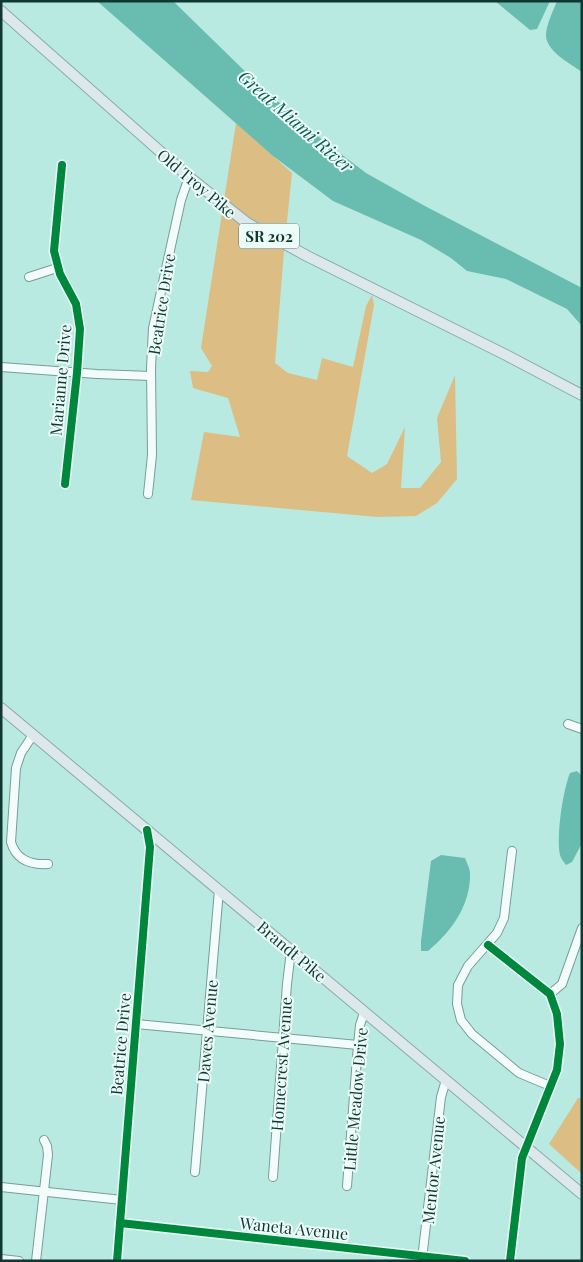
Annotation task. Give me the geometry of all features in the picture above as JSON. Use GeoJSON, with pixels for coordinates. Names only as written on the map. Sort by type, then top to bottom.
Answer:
{"type":"FeatureCollection","features":[{"type":"Feature","properties":{"kind":"main road","name":"Old Troy Pike"},"geometry":{"type":"LineString","coordinates":[[1,11],[189,177],[228,209],[260,231],[582,395]]}},
{"type":"Feature","properties":{"kind":"main road","name":"Brandt Pike"},"geometry":{"type":"LineString","coordinates":[[1,708],[582,1194]]}},
{"type":"Feature","properties":{"kind":"street","name":"Marianne Drive"},"geometry":{"type":"LineString","coordinates":[[62,165],[54,251],[57,268],[78,312],[80,329],[77,373],[64,484]]}},
{"type":"Feature","properties":{"kind":"street","name":"Beatrice Drive"},"geometry":{"type":"LineString","coordinates":[[148,494],[152,448],[152,347],[157,306],[181,200],[189,177]]}},
{"type":"Feature","properties":{"kind":"street"},"geometry":{"type":"LineString","coordinates":[[29,278],[57,268]]}},
{"type":"Feature","properties":{"kind":"street"},"geometry":{"type":"LineString","coordinates":[[1,367],[151,376]]}},
{"type":"Feature","properties":{"kind":"street"},"geometry":{"type":"LineString","coordinates":[[568,724],[582,729]]}},
{"type":"Feature","properties":{"kind":"street"},"geometry":{"type":"LineString","coordinates":[[33,735],[21,753],[16,768],[11,842],[15,853],[22,859],[35,864],[48,864]]}},
{"type":"Feature","properties":{"kind":"street","name":"Beatrice Drive"},"geometry":{"type":"LineString","coordinates":[[117,1261],[150,847],[147,830]]}},
{"type":"Feature","properties":{"kind":"street"},"geometry":{"type":"LineString","coordinates":[[512,850],[504,918],[497,933],[468,966],[458,985],[457,1004],[461,1020],[472,1034],[519,1073],[550,1086]]}},
{"type":"Feature","properties":{"kind":"street","name":"Dawes Avenue"},"geometry":{"type":"LineString","coordinates":[[195,1172],[219,890]]}},
{"type":"Feature","properties":{"kind":"street"},"geometry":{"type":"LineString","coordinates":[[550,994],[562,984],[582,928]]}},
{"type":"Feature","properties":{"kind":"street"},"geometry":{"type":"LineString","coordinates":[[488,945],[550,994],[557,1014],[560,1044],[557,1070],[522,1158],[510,1261]]}},
{"type":"Feature","properties":{"kind":"street","name":"Homecrest Avenue"},"geometry":{"type":"LineString","coordinates":[[273,1177],[289,966],[293,952]]}},
{"type":"Feature","properties":{"kind":"street","name":"Little Meadow Drive"},"geometry":{"type":"LineString","coordinates":[[347,1186],[358,1045],[360,1025],[364,1013]]}},
{"type":"Feature","properties":{"kind":"street"},"geometry":{"type":"LineString","coordinates":[[136,1024],[358,1045]]}},
{"type":"Feature","properties":{"kind":"street","name":"Mentor Avenue"},"geometry":{"type":"LineString","coordinates":[[422,1258],[441,1097],[446,1080]]}},
{"type":"Feature","properties":{"kind":"street"},"geometry":{"type":"LineString","coordinates":[[36,1261],[48,1155],[44,1140]]}},
{"type":"Feature","properties":{"kind":"street"},"geometry":{"type":"LineString","coordinates":[[1,1187],[122,1200]]}},
{"type":"Feature","properties":{"kind":"street","name":"Waneta Avenue"},"geometry":{"type":"LineString","coordinates":[[120,1223],[422,1258],[466,1261]]}},
{"type":"Feature","properties":{"kind":"street"},"geometry":{"type":"LineString","coordinates":[[1,1259],[19,1261]]}},
{"type":"Feature","properties":{"kind":"shaded area"},"geometry":{"type":"Polygon","coordinates":[[[236,123],[292,173],[275,363],[288,373],[317,380],[322,358],[353,367],[366,306],[372,295],[374,305],[347,456],[372,473],[387,464],[405,427],[401,488],[420,488],[441,462],[437,418],[455,375],[457,479],[437,503],[416,516],[377,517],[191,500],[204,432],[240,437],[228,398],[193,388],[190,371],[208,372],[212,366],[201,348],[236,123]]]}},
{"type":"Feature","properties":{"kind":"shaded area"},"geometry":{"type":"Polygon","coordinates":[[[578,1098],[582,1098],[582,1174],[549,1144],[578,1098]]]}},
{"type":"Feature","properties":{"kind":"water","name":"Great Miami River"},"geometry":{"type":"Polygon","coordinates":[[[97,1],[173,1],[257,83],[320,138],[366,173],[582,288],[582,326],[567,309],[506,279],[467,271],[451,258],[421,240],[333,201],[273,156],[97,1]]]}},
{"type":"Feature","properties":{"kind":"water"},"geometry":{"type":"Polygon","coordinates":[[[495,1],[550,1],[537,29],[530,30],[495,1]]]}},
{"type":"Feature","properties":{"kind":"water"},"geometry":{"type":"Polygon","coordinates":[[[557,1],[582,1],[582,72],[560,57],[547,42],[547,27],[557,1]]]}},
{"type":"Feature","properties":{"kind":"water"},"geometry":{"type":"Polygon","coordinates":[[[577,771],[582,776],[582,843],[572,862],[566,865],[560,856],[559,847],[561,813],[570,773],[577,771]]]}},
{"type":"Feature","properties":{"kind":"water"},"geometry":{"type":"Polygon","coordinates":[[[441,855],[465,858],[470,873],[467,896],[452,926],[428,951],[421,951],[431,861],[441,855]]]}},
{"type":"Feature","properties":{"kind":"cycle path"},"geometry":{"type":"LineString","coordinates":[[62,165],[54,251],[60,274],[76,304],[80,329],[65,484]]}},
{"type":"Feature","properties":{"kind":"cycle path"},"geometry":{"type":"LineString","coordinates":[[117,1261],[150,847],[147,830]]}},
{"type":"Feature","properties":{"kind":"cycle path"},"geometry":{"type":"LineString","coordinates":[[488,945],[550,994],[557,1014],[560,1044],[557,1070],[522,1158],[510,1261]]}},
{"type":"Feature","properties":{"kind":"cycle path"},"geometry":{"type":"LineString","coordinates":[[120,1223],[465,1261]]}}]}
